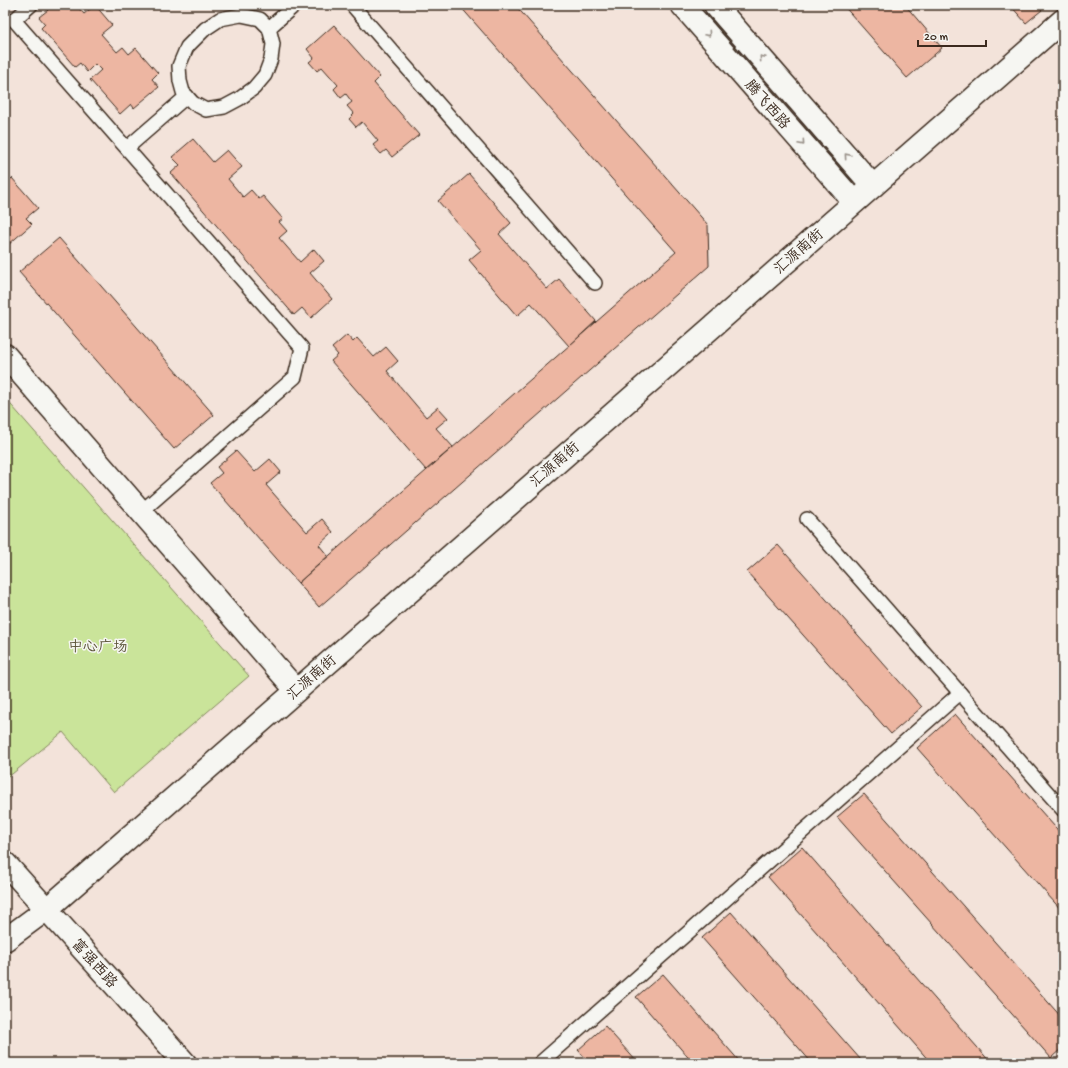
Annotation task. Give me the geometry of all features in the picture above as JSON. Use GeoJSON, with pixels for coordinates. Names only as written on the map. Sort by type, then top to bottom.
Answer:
{"type":"FeatureCollection","features":[{"type":"Feature","properties":{"kind":"street","name":"腾飞西路"},"geometry":{"type":"LineString","coordinates":[[682,5],[854,202]]}},
{"type":"Feature","properties":{"kind":"street","name":"腾飞西路"},"geometry":{"type":"LineString","coordinates":[[715,5],[873,186]]}},
{"type":"Feature","properties":{"kind":"street","name":"汇源南街"},"geometry":{"type":"LineString","coordinates":[[5,940],[47,909],[1063,20]]}},
{"type":"Feature","properties":{"kind":"street"},"geometry":{"type":"LineString","coordinates":[[5,355],[296,690]]}},
{"type":"Feature","properties":{"kind":"street","name":"富强西路"},"geometry":{"type":"LineString","coordinates":[[5,863],[185,1063]]}},
{"type":"Feature","properties":{"kind":"lane"},"geometry":{"type":"LineString","coordinates":[[31,5],[14,20],[302,348],[296,377],[141,512]]}},
{"type":"Feature","properties":{"kind":"lane"},"geometry":{"type":"LineString","coordinates":[[269,28],[295,5]]}},
{"type":"Feature","properties":{"kind":"lane"},"geometry":{"type":"LineString","coordinates":[[352,5],[594,283]]}},
{"type":"Feature","properties":{"kind":"lane"},"geometry":{"type":"LineString","coordinates":[[241,15],[260,19],[269,28],[273,44],[271,59],[265,75],[254,88],[239,99],[224,107],[206,110],[193,102],[183,92],[180,81],[179,66],[187,47],[205,29],[220,19],[241,15]]}},
{"type":"Feature","properties":{"kind":"lane"},"geometry":{"type":"LineString","coordinates":[[127,148],[187,96]]}},
{"type":"Feature","properties":{"kind":"lane"},"geometry":{"type":"LineString","coordinates":[[807,519],[1063,810]]}},
{"type":"Feature","properties":{"kind":"lane"},"geometry":{"type":"LineString","coordinates":[[540,1063],[960,693]]}},
{"type":"Feature","properties":{"kind":"green space","name":"中心广场"},"geometry":{"type":"Polygon","coordinates":[[[5,398],[249,676],[114,792],[63,732],[12,774],[5,777],[5,398]]]}},
{"type":"Feature","properties":{"kind":"building"},"geometry":{"type":"Polygon","coordinates":[[[76,5],[84,14],[95,5],[112,25],[101,34],[117,52],[123,47],[129,54],[136,48],[158,73],[152,79],[159,87],[134,108],[131,104],[120,114],[90,80],[101,70],[95,64],[87,72],[80,63],[75,67],[41,28],[45,24],[39,17],[48,10],[44,6],[76,5]]]}},
{"type":"Feature","properties":{"kind":"building"},"geometry":{"type":"Polygon","coordinates":[[[459,5],[515,5],[708,225],[709,266],[319,607],[298,583],[676,252],[459,5]]]}},
{"type":"Feature","properties":{"kind":"building"},"geometry":{"type":"Polygon","coordinates":[[[843,5],[905,5],[942,48],[907,78],[843,5]]]}},
{"type":"Feature","properties":{"kind":"building"},"geometry":{"type":"Polygon","coordinates":[[[1010,5],[1037,5],[1042,10],[1026,23],[1010,5]]]}},
{"type":"Feature","properties":{"kind":"building"},"geometry":{"type":"Polygon","coordinates":[[[334,25],[380,77],[374,83],[419,135],[392,157],[386,150],[381,154],[373,145],[378,141],[362,122],[356,127],[349,119],[354,114],[347,106],[352,102],[346,94],[341,98],[334,89],[338,85],[322,67],[317,71],[309,62],[314,58],[307,49],[334,25]]]}},
{"type":"Feature","properties":{"kind":"building"},"geometry":{"type":"Polygon","coordinates":[[[193,139],[213,162],[227,150],[242,167],[228,179],[243,197],[251,190],[259,199],[263,196],[283,219],[279,222],[287,231],[279,238],[300,262],[314,249],[324,261],[310,273],[332,299],[311,318],[302,308],[294,315],[171,173],[180,165],[172,157],[193,139]]]}},
{"type":"Feature","properties":{"kind":"building"},"geometry":{"type":"Polygon","coordinates":[[[469,174],[511,223],[499,234],[547,289],[559,279],[596,321],[569,346],[531,303],[517,316],[469,260],[481,250],[438,201],[469,174]]]}},
{"type":"Feature","properties":{"kind":"building"},"geometry":{"type":"Polygon","coordinates":[[[12,178],[38,208],[26,218],[32,224],[8,245],[5,242],[5,184],[12,178]]]}},
{"type":"Feature","properties":{"kind":"building"},"geometry":{"type":"Polygon","coordinates":[[[59,238],[214,415],[174,449],[19,272],[59,238]]]}},
{"type":"Feature","properties":{"kind":"building"},"geometry":{"type":"Polygon","coordinates":[[[347,335],[353,342],[357,338],[374,357],[386,347],[398,361],[387,371],[426,417],[438,407],[448,418],[436,428],[453,447],[426,470],[331,361],[338,355],[332,348],[347,335]]]}},
{"type":"Feature","properties":{"kind":"building"},"geometry":{"type":"Polygon","coordinates":[[[236,451],[255,472],[270,459],[281,472],[266,485],[307,532],[322,519],[333,532],[319,545],[328,556],[298,583],[210,483],[222,473],[217,467],[236,451]]]}},
{"type":"Feature","properties":{"kind":"building"},"geometry":{"type":"Polygon","coordinates":[[[778,545],[922,707],[891,734],[747,572],[778,545]]]}},
{"type":"Feature","properties":{"kind":"building"},"geometry":{"type":"Polygon","coordinates":[[[955,714],[1063,836],[1063,912],[917,748],[955,714]]]}},
{"type":"Feature","properties":{"kind":"building"},"geometry":{"type":"Polygon","coordinates":[[[864,794],[1063,1019],[1063,1047],[1051,1058],[837,817],[864,794]]]}},
{"type":"Feature","properties":{"kind":"building"},"geometry":{"type":"Polygon","coordinates":[[[802,847],[991,1063],[931,1063],[768,877],[802,847]]]}},
{"type":"Feature","properties":{"kind":"building"},"geometry":{"type":"Polygon","coordinates":[[[731,912],[861,1060],[858,1063],[812,1063],[702,938],[731,912]]]}},
{"type":"Feature","properties":{"kind":"building"},"geometry":{"type":"Polygon","coordinates":[[[663,974],[741,1063],[693,1063],[636,997],[663,974]]]}},
{"type":"Feature","properties":{"kind":"building"},"geometry":{"type":"Polygon","coordinates":[[[605,1026],[638,1063],[590,1063],[578,1050],[605,1026]]]}}]}
